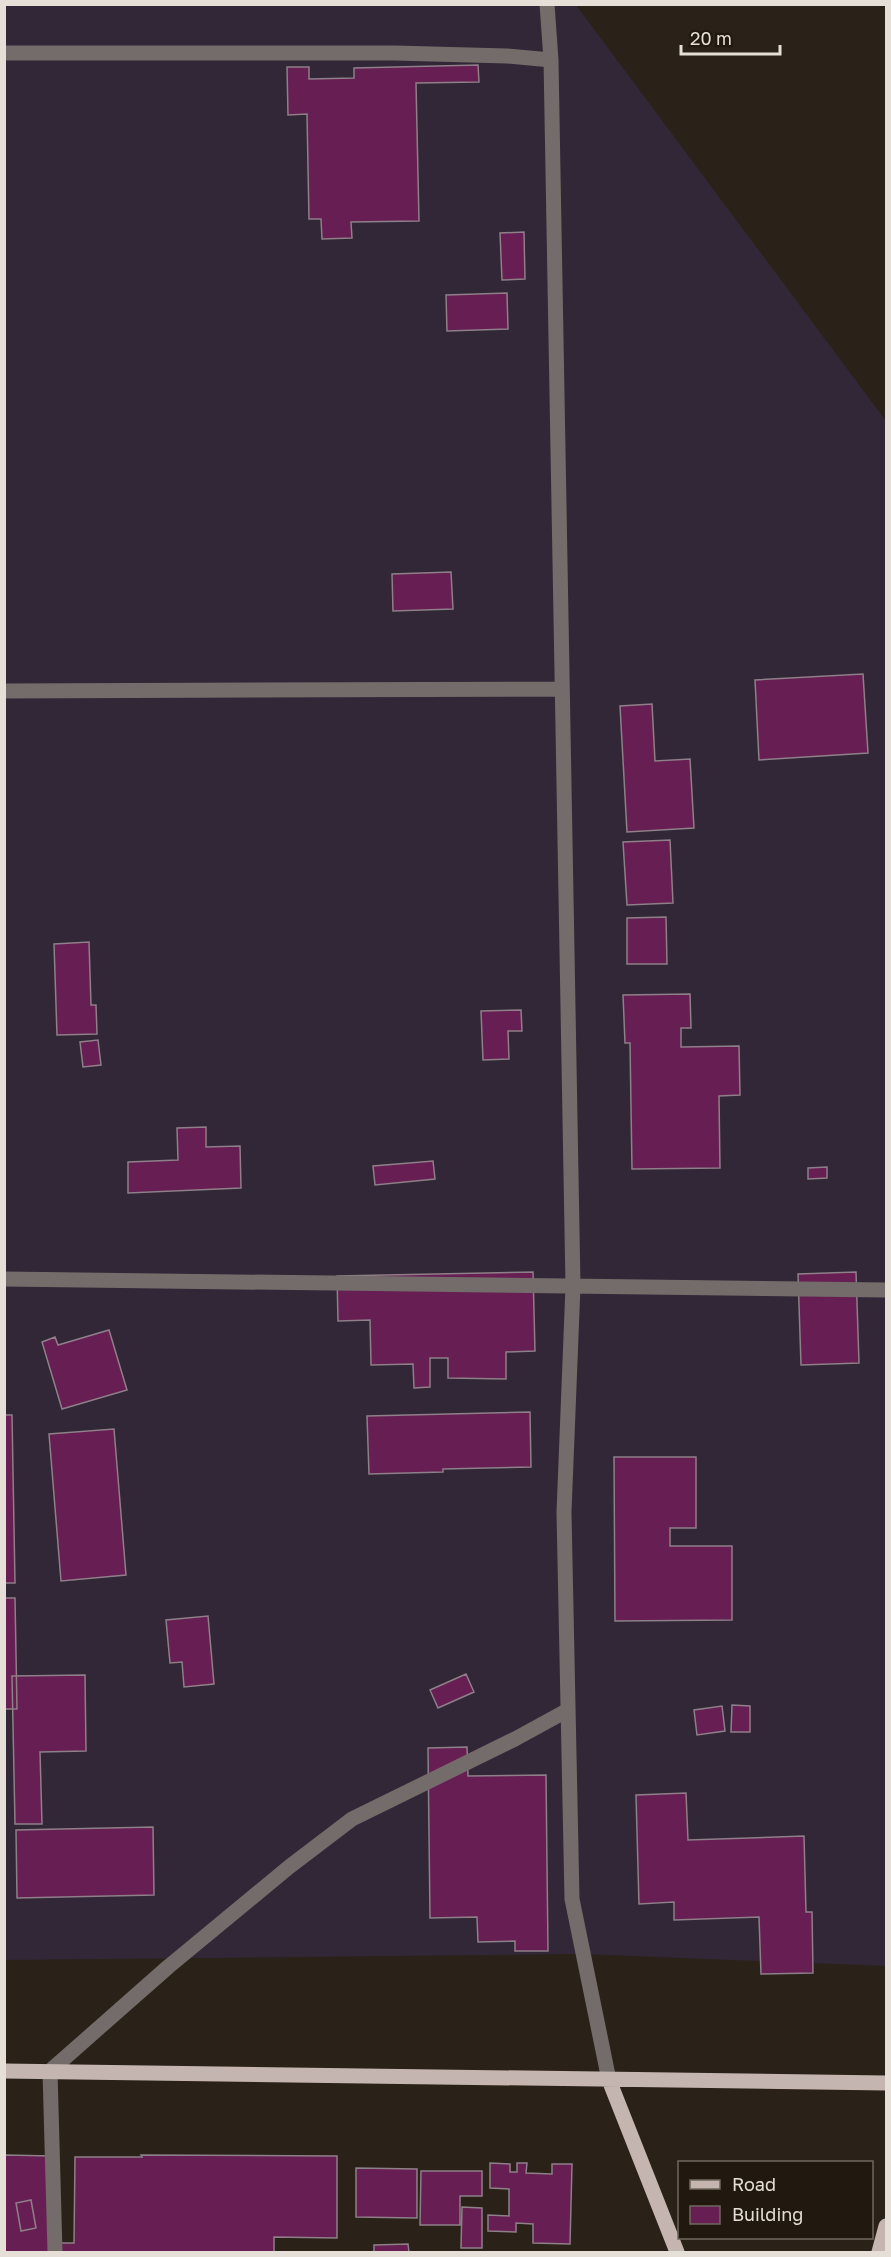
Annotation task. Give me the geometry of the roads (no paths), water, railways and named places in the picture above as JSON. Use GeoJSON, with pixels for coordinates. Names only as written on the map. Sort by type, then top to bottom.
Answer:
{"type":"FeatureCollection","features":[{"type":"Feature","properties":{"kind":"main road"},"geometry":{"type":"LineString","coordinates":[[4,2071],[886,2083]]}},
{"type":"Feature","properties":{"kind":"main road"},"geometry":{"type":"LineString","coordinates":[[609,2080],[678,2253]]}},
{"type":"Feature","properties":{"kind":"main road"},"geometry":{"type":"LineString","coordinates":[[879,2253],[886,2226]]}},
{"type":"Feature","properties":{"kind":"street"},"geometry":{"type":"LineString","coordinates":[[547,4],[551,60],[573,1286],[564,1512],[572,1899],[609,2080]]}},
{"type":"Feature","properties":{"kind":"street"},"geometry":{"type":"LineString","coordinates":[[4,53],[406,53],[507,56],[551,60]]}},
{"type":"Feature","properties":{"kind":"street"},"geometry":{"type":"LineString","coordinates":[[4,691],[562,689]]}},
{"type":"Feature","properties":{"kind":"street"},"geometry":{"type":"LineString","coordinates":[[4,1279],[886,1290]]}},
{"type":"Feature","properties":{"kind":"street"},"geometry":{"type":"LineString","coordinates":[[56,2253],[50,2072],[168,1967],[289,1867],[352,1819],[506,1744],[568,1710]]}}]}
